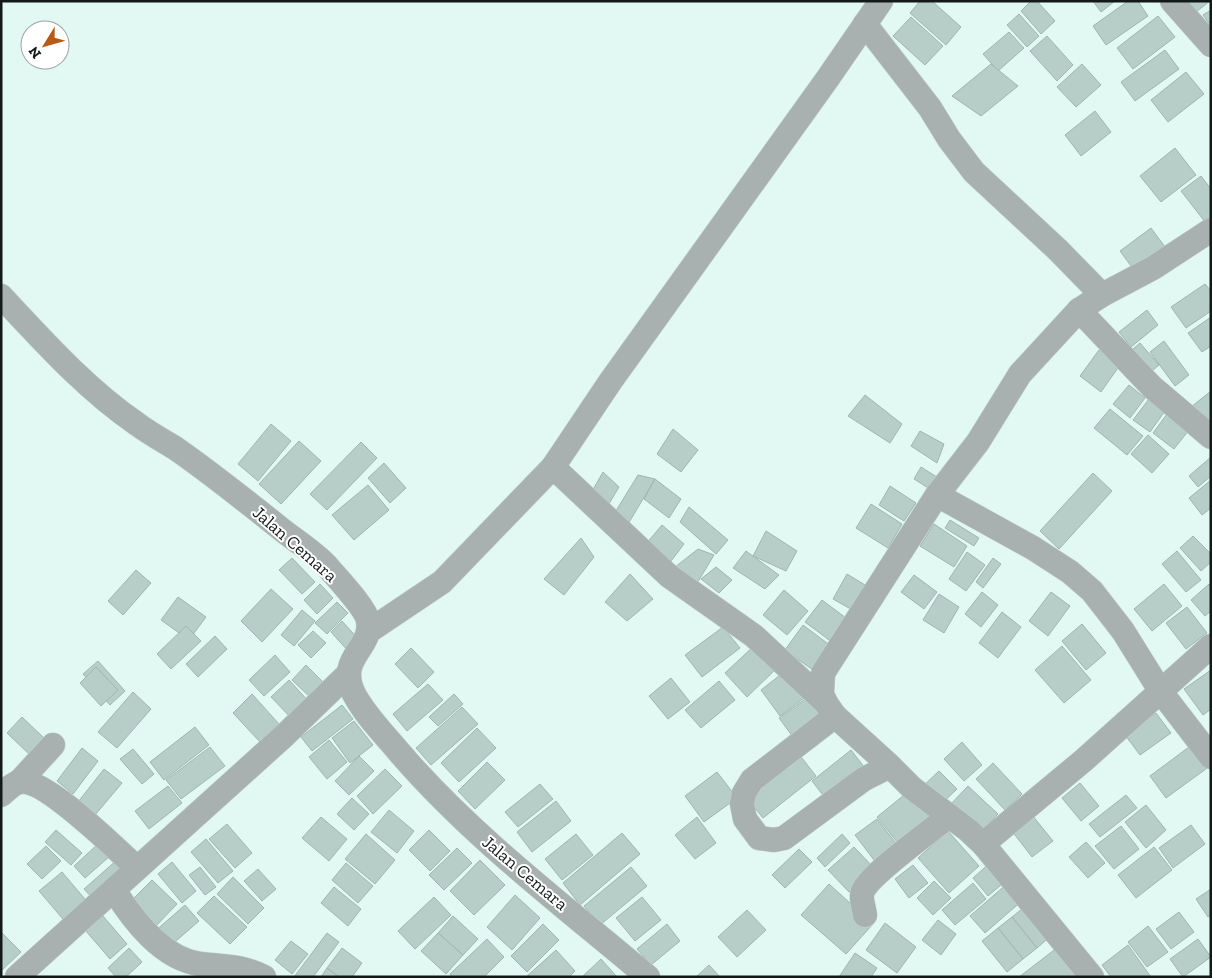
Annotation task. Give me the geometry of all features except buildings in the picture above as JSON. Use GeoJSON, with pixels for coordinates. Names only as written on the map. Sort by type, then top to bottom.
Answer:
{"type":"FeatureCollection","features":[{"type":"Feature","properties":{"kind":"street"},"geometry":{"type":"LineString","coordinates":[[17,977],[285,735],[348,674],[351,662],[369,632],[442,582],[553,467],[610,382],[881,1]]}},
{"type":"Feature","properties":{"kind":"street"},"geometry":{"type":"LineString","coordinates":[[1172,1],[1211,45]]}},
{"type":"Feature","properties":{"kind":"street"},"geometry":{"type":"LineString","coordinates":[[865,24],[930,108],[949,139],[974,172],[1058,250],[1102,295]]}},
{"type":"Feature","properties":{"kind":"street"},"geometry":{"type":"LineString","coordinates":[[831,710],[822,694],[823,673],[936,495],[978,442],[1020,374],[1079,310],[1102,295],[1153,268],[1211,230]]}},
{"type":"Feature","properties":{"kind":"street","name":"Jalan Cemara"},"geometry":{"type":"LineString","coordinates":[[1,296],[94,390],[136,424],[173,447],[219,480],[325,564],[368,618],[369,632]]}},
{"type":"Feature","properties":{"kind":"street"},"geometry":{"type":"LineString","coordinates":[[1079,310],[1152,387],[1211,438]]}},
{"type":"Feature","properties":{"kind":"street"},"geometry":{"type":"LineString","coordinates":[[553,467],[669,576],[754,636],[912,788],[968,830],[983,844],[1092,977]]}},
{"type":"Feature","properties":{"kind":"street"},"geometry":{"type":"LineString","coordinates":[[936,495],[1033,548],[1070,572],[1092,591],[1123,631],[1161,692],[1211,757]]}},
{"type":"Feature","properties":{"kind":"street"},"geometry":{"type":"LineString","coordinates":[[983,844],[1084,760],[1211,646]]}},
{"type":"Feature","properties":{"kind":"street","name":"Jalan Cemara"},"geometry":{"type":"LineString","coordinates":[[348,674],[354,694],[374,723],[420,776],[478,833],[648,977]]}},
{"type":"Feature","properties":{"kind":"street"},"geometry":{"type":"LineString","coordinates":[[831,710],[752,780],[744,793],[742,804],[745,819],[759,838],[767,840],[784,838],[864,780],[890,766]]}},
{"type":"Feature","properties":{"kind":"street"},"geometry":{"type":"LineString","coordinates":[[10,788],[52,745]]}},
{"type":"Feature","properties":{"kind":"street"},"geometry":{"type":"LineString","coordinates":[[10,788],[30,782],[52,795],[137,868]]}},
{"type":"Feature","properties":{"kind":"street"},"geometry":{"type":"LineString","coordinates":[[865,915],[862,894],[866,886],[876,875],[949,816]]}},
{"type":"Feature","properties":{"kind":"street"},"geometry":{"type":"LineString","coordinates":[[114,890],[144,930],[176,958],[199,964],[249,969],[264,977]]}}]}
